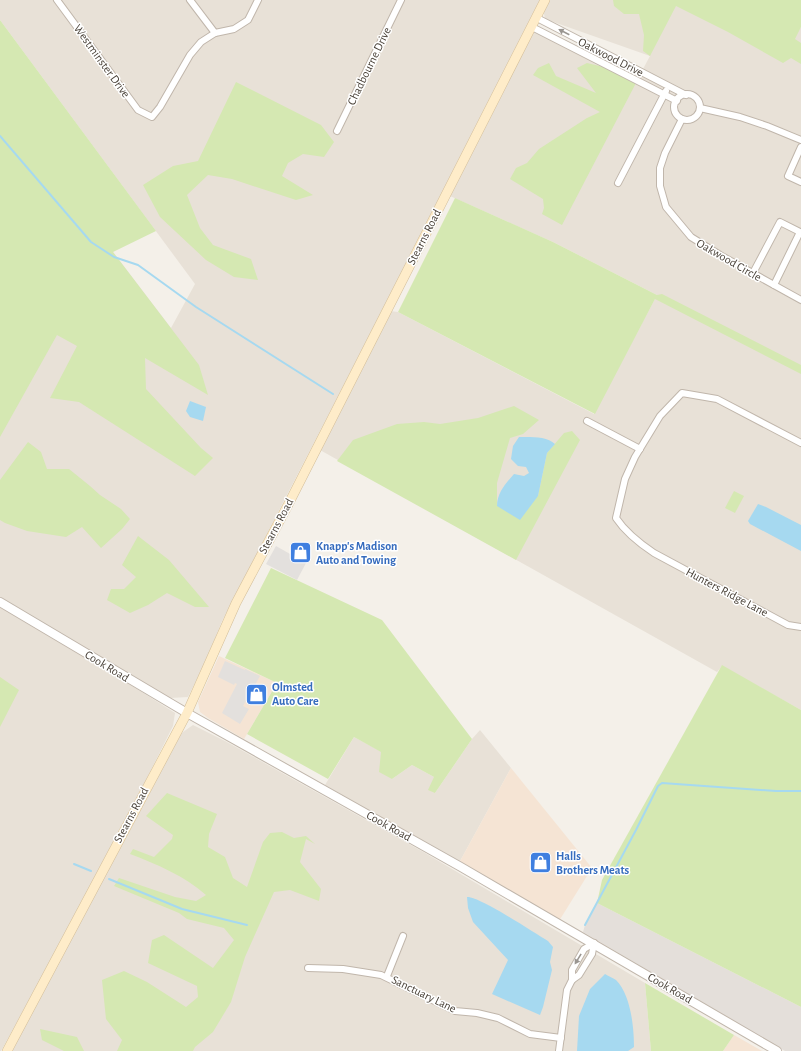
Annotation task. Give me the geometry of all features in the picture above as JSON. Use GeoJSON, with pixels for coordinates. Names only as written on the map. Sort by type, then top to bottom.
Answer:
{"type":"FeatureCollection","features":[{"type":"Feature","properties":{"kind":"main road","name":"Stearns Road"},"geometry":{"type":"LineString","coordinates":[[7,1051],[187,713],[236,603],[289,503],[545,0]]}},
{"type":"Feature","properties":{"kind":"street","name":"Westminster Drive"},"geometry":{"type":"LineString","coordinates":[[57,0],[138,110],[152,117],[160,107],[190,55],[201,42],[215,33]]}},
{"type":"Feature","properties":{"kind":"street"},"geometry":{"type":"LineString","coordinates":[[190,0],[215,33],[234,29],[248,20],[258,0]]}},
{"type":"Feature","properties":{"kind":"street","name":"Chadbourne Drive"},"geometry":{"type":"LineString","coordinates":[[337,132],[402,0]]}},
{"type":"Feature","properties":{"kind":"street","name":"Oakwood Drive"},"geometry":{"type":"LineString","coordinates":[[536,18],[686,95]]}},
{"type":"Feature","properties":{"kind":"street","name":"Oakwood Drive"},"geometry":{"type":"LineString","coordinates":[[532,26],[677,101]]}},
{"type":"Feature","properties":{"kind":"street"},"geometry":{"type":"LineString","coordinates":[[618,183],[669,86]]}},
{"type":"Feature","properties":{"kind":"street"},"geometry":{"type":"LineString","coordinates":[[686,95],[695,98],[700,108],[693,119],[685,120],[682,119],[676,112],[675,108],[680,97],[686,95]]}},
{"type":"Feature","properties":{"kind":"street"},"geometry":{"type":"LineString","coordinates":[[700,108],[740,116],[801,140]]}},
{"type":"Feature","properties":{"kind":"street","name":"Oakwood Circle"},"geometry":{"type":"LineString","coordinates":[[682,119],[664,153],[660,168],[660,186],[666,207],[691,237],[801,300]]}},
{"type":"Feature","properties":{"kind":"street"},"geometry":{"type":"LineString","coordinates":[[801,147],[788,176],[801,182]]}},
{"type":"Feature","properties":{"kind":"street"},"geometry":{"type":"LineString","coordinates":[[753,273],[780,222],[800,232],[774,285]]}},
{"type":"Feature","properties":{"kind":"street"},"geometry":{"type":"LineString","coordinates":[[587,421],[640,450],[660,416],[682,393],[717,399],[801,443]]}},
{"type":"Feature","properties":{"kind":"street","name":"Hunters Ridge Lane"},"geometry":{"type":"LineString","coordinates":[[640,450],[625,479],[616,518],[623,529],[637,542],[654,553],[788,625],[801,628]]}},
{"type":"Feature","properties":{"kind":"street","name":"Cook Road"},"geometry":{"type":"LineString","coordinates":[[0,602],[187,713],[594,943],[777,1051]]}},
{"type":"Feature","properties":{"kind":"street"},"geometry":{"type":"LineString","coordinates":[[387,976],[403,936]]}},
{"type":"Feature","properties":{"kind":"street"},"geometry":{"type":"LineString","coordinates":[[559,1051],[567,990],[572,980],[579,975],[592,954],[594,943]]}},
{"type":"Feature","properties":{"kind":"street","name":"Sanctuary Lane"},"geometry":{"type":"LineString","coordinates":[[308,968],[343,969],[387,976],[430,1000],[455,1011],[477,1013],[498,1018],[530,1034],[560,1038]]}},
{"type":"Feature","properties":{"kind":"shaded area"},"geometry":{"type":"Polygon","coordinates":[[[0,0],[542,0],[222,621],[205,663],[188,697],[170,698],[0,598],[0,110],[113,252],[171,328],[195,284],[0,20],[0,0]]]}},
{"type":"Feature","properties":{"kind":"shaded area"},"geometry":{"type":"Polygon","coordinates":[[[547,0],[739,0],[799,30],[801,27],[801,710],[722,666],[717,672],[320,450],[390,311],[398,312],[594,414],[657,295],[553,242],[450,196],[534,31],[636,82],[650,56],[545,19],[543,8],[547,0]]]}},
{"type":"Feature","properties":{"kind":"shaded area"},"geometry":{"type":"Polygon","coordinates":[[[276,546],[306,563],[297,580],[266,564],[276,546]]]}},
{"type":"Feature","properties":{"kind":"shaded area"},"geometry":{"type":"Polygon","coordinates":[[[0,607],[175,713],[173,726],[146,780],[1,1051],[0,1051],[0,607]]]}},
{"type":"Feature","properties":{"kind":"shaded area"},"geometry":{"type":"Polygon","coordinates":[[[219,656],[277,683],[244,739],[200,712],[198,702],[219,656]]]}},
{"type":"Feature","properties":{"kind":"shaded area"},"geometry":{"type":"Polygon","coordinates":[[[225,661],[260,676],[243,706],[249,709],[240,724],[222,713],[237,684],[235,683],[234,685],[218,677],[225,661]]]}},
{"type":"Feature","properties":{"kind":"shaded area"},"geometry":{"type":"Polygon","coordinates":[[[193,725],[225,741],[425,853],[645,983],[651,1051],[12,1051],[140,810],[175,740],[193,725]]]}},
{"type":"Feature","properties":{"kind":"shaded area"},"geometry":{"type":"Polygon","coordinates":[[[480,730],[511,768],[459,863],[325,785],[354,737],[382,752],[392,779],[412,765],[434,777],[435,793],[472,739],[480,730]]]}},
{"type":"Feature","properties":{"kind":"shaded area"},"geometry":{"type":"Polygon","coordinates":[[[511,768],[592,868],[559,921],[459,863],[511,768]]]}},
{"type":"Feature","properties":{"kind":"shaded area"},"geometry":{"type":"Polygon","coordinates":[[[597,903],[801,1007],[801,1051],[785,1051],[583,932],[585,925],[597,903]]]}},
{"type":"Feature","properties":{"kind":"shaded area"},"geometry":{"type":"Polygon","coordinates":[[[734,1035],[762,1051],[723,1051],[734,1035]]]}},
{"type":"Feature","properties":{"kind":"green space"},"geometry":{"type":"Polygon","coordinates":[[[613,0],[801,0],[801,27],[795,39],[801,43],[801,64],[791,58],[783,63],[728,32],[676,6],[650,56],[643,51],[644,35],[639,14],[624,14],[614,6],[613,0]]]}},
{"type":"Feature","properties":{"kind":"green space"},"geometry":{"type":"Polygon","coordinates":[[[0,20],[156,231],[113,252],[199,365],[208,395],[145,358],[146,389],[201,448],[213,458],[195,476],[79,402],[50,398],[77,346],[57,335],[0,437],[0,20]]]}},
{"type":"Feature","properties":{"kind":"green space"},"geometry":{"type":"Polygon","coordinates":[[[549,63],[556,76],[596,93],[577,68],[587,63],[608,68],[636,83],[562,225],[542,214],[544,208],[543,199],[510,179],[516,168],[527,163],[539,149],[587,118],[600,112],[533,75],[538,68],[549,63]]]}},
{"type":"Feature","properties":{"kind":"green space"},"geometry":{"type":"Polygon","coordinates":[[[236,82],[321,125],[334,142],[324,157],[303,154],[288,163],[282,176],[313,195],[296,200],[232,179],[208,175],[187,195],[200,228],[213,245],[251,259],[258,280],[234,277],[206,260],[160,217],[143,185],[173,166],[198,161],[236,82]]]}},
{"type":"Feature","properties":{"kind":"green space"},"geometry":{"type":"Polygon","coordinates":[[[455,198],[553,242],[657,295],[662,294],[801,365],[801,374],[655,299],[595,414],[398,312],[455,198]]]}},
{"type":"Feature","properties":{"kind":"green space"},"geometry":{"type":"Polygon","coordinates":[[[514,406],[539,420],[523,434],[510,438],[497,483],[497,506],[538,496],[547,453],[564,433],[572,431],[580,440],[516,560],[337,461],[353,440],[397,424],[424,422],[440,424],[478,418],[514,406]]]}},
{"type":"Feature","properties":{"kind":"green space"},"geometry":{"type":"Polygon","coordinates":[[[28,442],[41,452],[47,469],[69,469],[100,495],[121,509],[130,519],[122,529],[101,548],[82,527],[66,537],[27,531],[0,520],[0,480],[28,442]]]}},
{"type":"Feature","properties":{"kind":"green space"},"geometry":{"type":"Polygon","coordinates":[[[734,491],[744,496],[735,513],[725,508],[734,491]]]}},
{"type":"Feature","properties":{"kind":"green space"},"geometry":{"type":"Polygon","coordinates":[[[138,536],[169,560],[209,607],[195,607],[167,593],[148,605],[130,613],[107,600],[111,589],[124,589],[136,577],[122,565],[138,536]]]}},
{"type":"Feature","properties":{"kind":"green space"},"geometry":{"type":"Polygon","coordinates":[[[271,568],[382,620],[472,739],[435,793],[428,790],[434,777],[412,765],[392,779],[379,772],[381,752],[354,737],[328,779],[247,734],[277,683],[225,658],[271,568]]]}},
{"type":"Feature","properties":{"kind":"green space"},"geometry":{"type":"Polygon","coordinates":[[[722,665],[801,710],[801,1007],[597,903],[602,880],[722,665]]]}},
{"type":"Feature","properties":{"kind":"green space"},"geometry":{"type":"Polygon","coordinates":[[[0,677],[19,690],[0,727],[0,677]]]}},
{"type":"Feature","properties":{"kind":"green space"},"geometry":{"type":"Polygon","coordinates":[[[167,793],[217,814],[209,834],[208,847],[225,857],[233,878],[247,887],[263,842],[270,833],[282,832],[294,838],[306,836],[315,844],[306,839],[300,862],[321,889],[319,901],[290,890],[274,892],[245,957],[231,1002],[213,1032],[195,1047],[193,1051],[117,1051],[122,1040],[106,1019],[102,980],[124,971],[147,982],[186,1007],[198,997],[197,986],[148,963],[152,940],[164,935],[213,968],[234,940],[224,928],[187,919],[179,913],[114,886],[119,878],[175,897],[196,901],[206,895],[180,876],[130,854],[133,849],[154,857],[172,839],[173,835],[146,816],[167,793]]]}},
{"type":"Feature","properties":{"kind":"green space"},"geometry":{"type":"Polygon","coordinates":[[[645,983],[734,1035],[723,1051],[651,1051],[645,983]]]}},
{"type":"Feature","properties":{"kind":"green space"},"geometry":{"type":"Polygon","coordinates":[[[40,1029],[77,1037],[84,1051],[64,1051],[42,1040],[40,1029]]]}},
{"type":"Feature","properties":{"kind":"water"},"geometry":{"type":"Polygon","coordinates":[[[190,401],[206,407],[203,421],[190,417],[186,411],[190,401]]]}},
{"type":"Feature","properties":{"kind":"water"},"geometry":{"type":"Polygon","coordinates":[[[519,437],[543,438],[552,441],[555,444],[547,453],[538,496],[520,520],[497,506],[500,493],[514,474],[524,476],[529,473],[526,467],[518,466],[511,459],[513,446],[519,437]]]}},
{"type":"Feature","properties":{"kind":"water"},"geometry":{"type":"Polygon","coordinates":[[[758,504],[801,525],[801,551],[750,524],[748,521],[758,504]]]}},
{"type":"Feature","properties":{"kind":"water"},"geometry":{"type":"Polygon","coordinates":[[[467,897],[483,902],[506,915],[548,941],[553,947],[550,962],[552,970],[540,1015],[492,994],[508,960],[473,922],[468,908],[467,897]]]}},
{"type":"Feature","properties":{"kind":"water"},"geometry":{"type":"Polygon","coordinates":[[[605,974],[616,980],[625,994],[631,1012],[634,1047],[628,1051],[577,1051],[579,1016],[590,989],[605,974]]]}},
{"type":"Feature","properties":{"kind":"waterway"},"geometry":{"type":"LineString","coordinates":[[0,136],[91,242],[114,257],[138,265],[196,307],[333,394]]}},
{"type":"Feature","properties":{"kind":"waterway"},"geometry":{"type":"LineString","coordinates":[[585,925],[658,786],[662,783],[776,791],[801,791]]}},
{"type":"Feature","properties":{"kind":"waterway"},"geometry":{"type":"LineString","coordinates":[[74,864],[91,871]]}},
{"type":"Feature","properties":{"kind":"waterway"},"geometry":{"type":"LineString","coordinates":[[109,879],[182,909],[247,925]]}},
{"type":"Feature","properties":{"kind":"place","name":"Knapp's Madison Auto and Towing"},"geometry":{"type":"Point","coordinates":[300,553]}},
{"type":"Feature","properties":{"kind":"place","name":"Olmsted Auto Care"},"geometry":{"type":"Point","coordinates":[256,694]}},
{"type":"Feature","properties":{"kind":"place","name":"Halls Brothers Meats"},"geometry":{"type":"Point","coordinates":[540,863]}}]}
